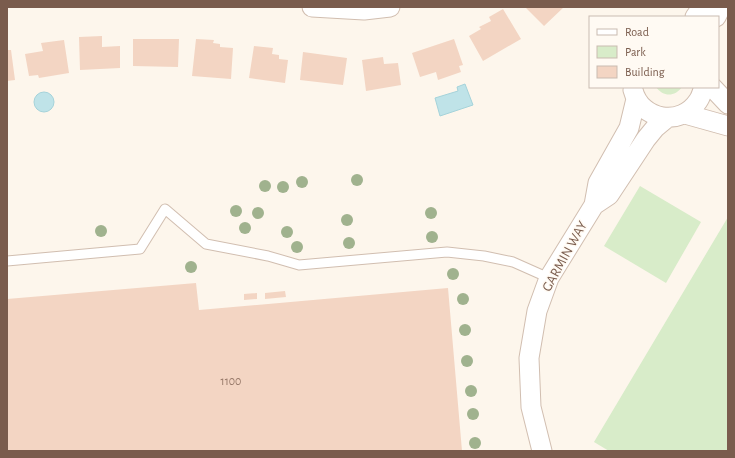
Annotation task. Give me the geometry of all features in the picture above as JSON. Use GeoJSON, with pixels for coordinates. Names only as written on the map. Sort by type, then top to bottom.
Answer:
{"type":"FeatureCollection","features":[{"type":"Feature","properties":{"kind":"street"},"geometry":{"type":"LineString","coordinates":[[312,7],[364,10],[390,7]]}},
{"type":"Feature","properties":{"kind":"street"},"geometry":{"type":"LineString","coordinates":[[696,16],[702,7]]}},
{"type":"Feature","properties":{"kind":"street"},"geometry":{"type":"LineString","coordinates":[[716,16],[721,7]]}},
{"type":"Feature","properties":{"kind":"street"},"geometry":{"type":"LineString","coordinates":[[685,114],[699,101],[704,88]]}},
{"type":"Feature","properties":{"kind":"street"},"geometry":{"type":"LineString","coordinates":[[713,88],[728,104]]}},
{"type":"Feature","properties":{"kind":"street","name":"GARMIN WAY"},"geometry":{"type":"LineString","coordinates":[[634,93],[642,106],[657,116],[667,118],[685,114]]}},
{"type":"Feature","properties":{"kind":"street","name":"GARMIN WAY"},"geometry":{"type":"LineString","coordinates":[[542,451],[531,407],[529,358],[537,311],[549,278],[594,205],[598,183],[629,128],[634,93]]}},
{"type":"Feature","properties":{"kind":"street"},"geometry":{"type":"LineString","coordinates":[[685,114],[728,126]]}},
{"type":"Feature","properties":{"kind":"street","name":"GARMIN WAY"},"geometry":{"type":"LineString","coordinates":[[594,205],[609,195],[646,138],[667,118]]}},
{"type":"Feature","properties":{"kind":"lane"},"geometry":{"type":"LineString","coordinates":[[7,261],[140,249],[165,209],[206,244],[268,256],[299,265],[447,252],[484,256],[513,262],[549,278]]}},
{"type":"Feature","properties":{"kind":"green space"},"geometry":{"type":"Polygon","coordinates":[[[657,88],[681,88],[673,94],[665,94],[657,88]]]}},
{"type":"Feature","properties":{"kind":"green space"},"geometry":{"type":"Polygon","coordinates":[[[640,186],[701,222],[666,283],[604,246],[640,186]]]}},
{"type":"Feature","properties":{"kind":"green space"},"geometry":{"type":"Polygon","coordinates":[[[728,217],[728,451],[609,451],[594,442],[728,217]]]}},
{"type":"Feature","properties":{"kind":"water"},"geometry":{"type":"Polygon","coordinates":[[[465,84],[473,105],[440,116],[435,98],[458,91],[457,87],[465,84]]]}},
{"type":"Feature","properties":{"kind":"water"},"geometry":{"type":"Polygon","coordinates":[[[44,92],[51,95],[54,102],[51,109],[44,112],[37,109],[34,102],[37,95],[44,92]]]}},
{"type":"Feature","properties":{"kind":"building"},"geometry":{"type":"Polygon","coordinates":[[[525,7],[564,7],[544,26],[525,7]]]}},
{"type":"Feature","properties":{"kind":"building"},"geometry":{"type":"Polygon","coordinates":[[[503,9],[521,39],[483,61],[469,36],[481,29],[479,27],[491,21],[489,17],[503,9]]]}},
{"type":"Feature","properties":{"kind":"building"},"geometry":{"type":"Polygon","coordinates":[[[102,36],[102,47],[120,46],[120,68],[80,70],[79,37],[102,36]]]}},
{"type":"Feature","properties":{"kind":"building"},"geometry":{"type":"Polygon","coordinates":[[[133,39],[179,39],[178,67],[133,66],[133,39]]]}},
{"type":"Feature","properties":{"kind":"building"},"geometry":{"type":"Polygon","coordinates":[[[196,39],[214,40],[213,43],[220,44],[220,47],[233,48],[231,79],[192,76],[196,39]]]}},
{"type":"Feature","properties":{"kind":"building"},"geometry":{"type":"Polygon","coordinates":[[[454,39],[463,65],[459,66],[461,72],[438,80],[436,72],[420,77],[412,53],[454,39]]]}},
{"type":"Feature","properties":{"kind":"building"},"geometry":{"type":"Polygon","coordinates":[[[64,40],[69,73],[39,78],[38,75],[29,76],[25,54],[43,51],[41,43],[64,40]]]}},
{"type":"Feature","properties":{"kind":"building"},"geometry":{"type":"Polygon","coordinates":[[[254,46],[273,48],[272,54],[279,55],[279,59],[288,60],[285,83],[249,78],[254,46]]]}},
{"type":"Feature","properties":{"kind":"building"},"geometry":{"type":"Polygon","coordinates":[[[7,50],[11,50],[15,80],[7,81],[7,50]]]}},
{"type":"Feature","properties":{"kind":"building"},"geometry":{"type":"Polygon","coordinates":[[[303,52],[347,58],[343,85],[300,80],[303,52]]]}},
{"type":"Feature","properties":{"kind":"building"},"geometry":{"type":"Polygon","coordinates":[[[383,57],[384,64],[398,63],[401,85],[366,91],[362,60],[383,57]]]}},
{"type":"Feature","properties":{"kind":"building"},"geometry":{"type":"Polygon","coordinates":[[[196,283],[199,310],[448,288],[462,451],[7,451],[7,299],[196,283]]]}},
{"type":"Feature","properties":{"kind":"building"},"geometry":{"type":"Polygon","coordinates":[[[285,291],[286,297],[265,299],[265,293],[285,291]]]}},
{"type":"Feature","properties":{"kind":"building"},"geometry":{"type":"Polygon","coordinates":[[[257,293],[257,299],[244,300],[244,294],[257,293]]]}}]}
